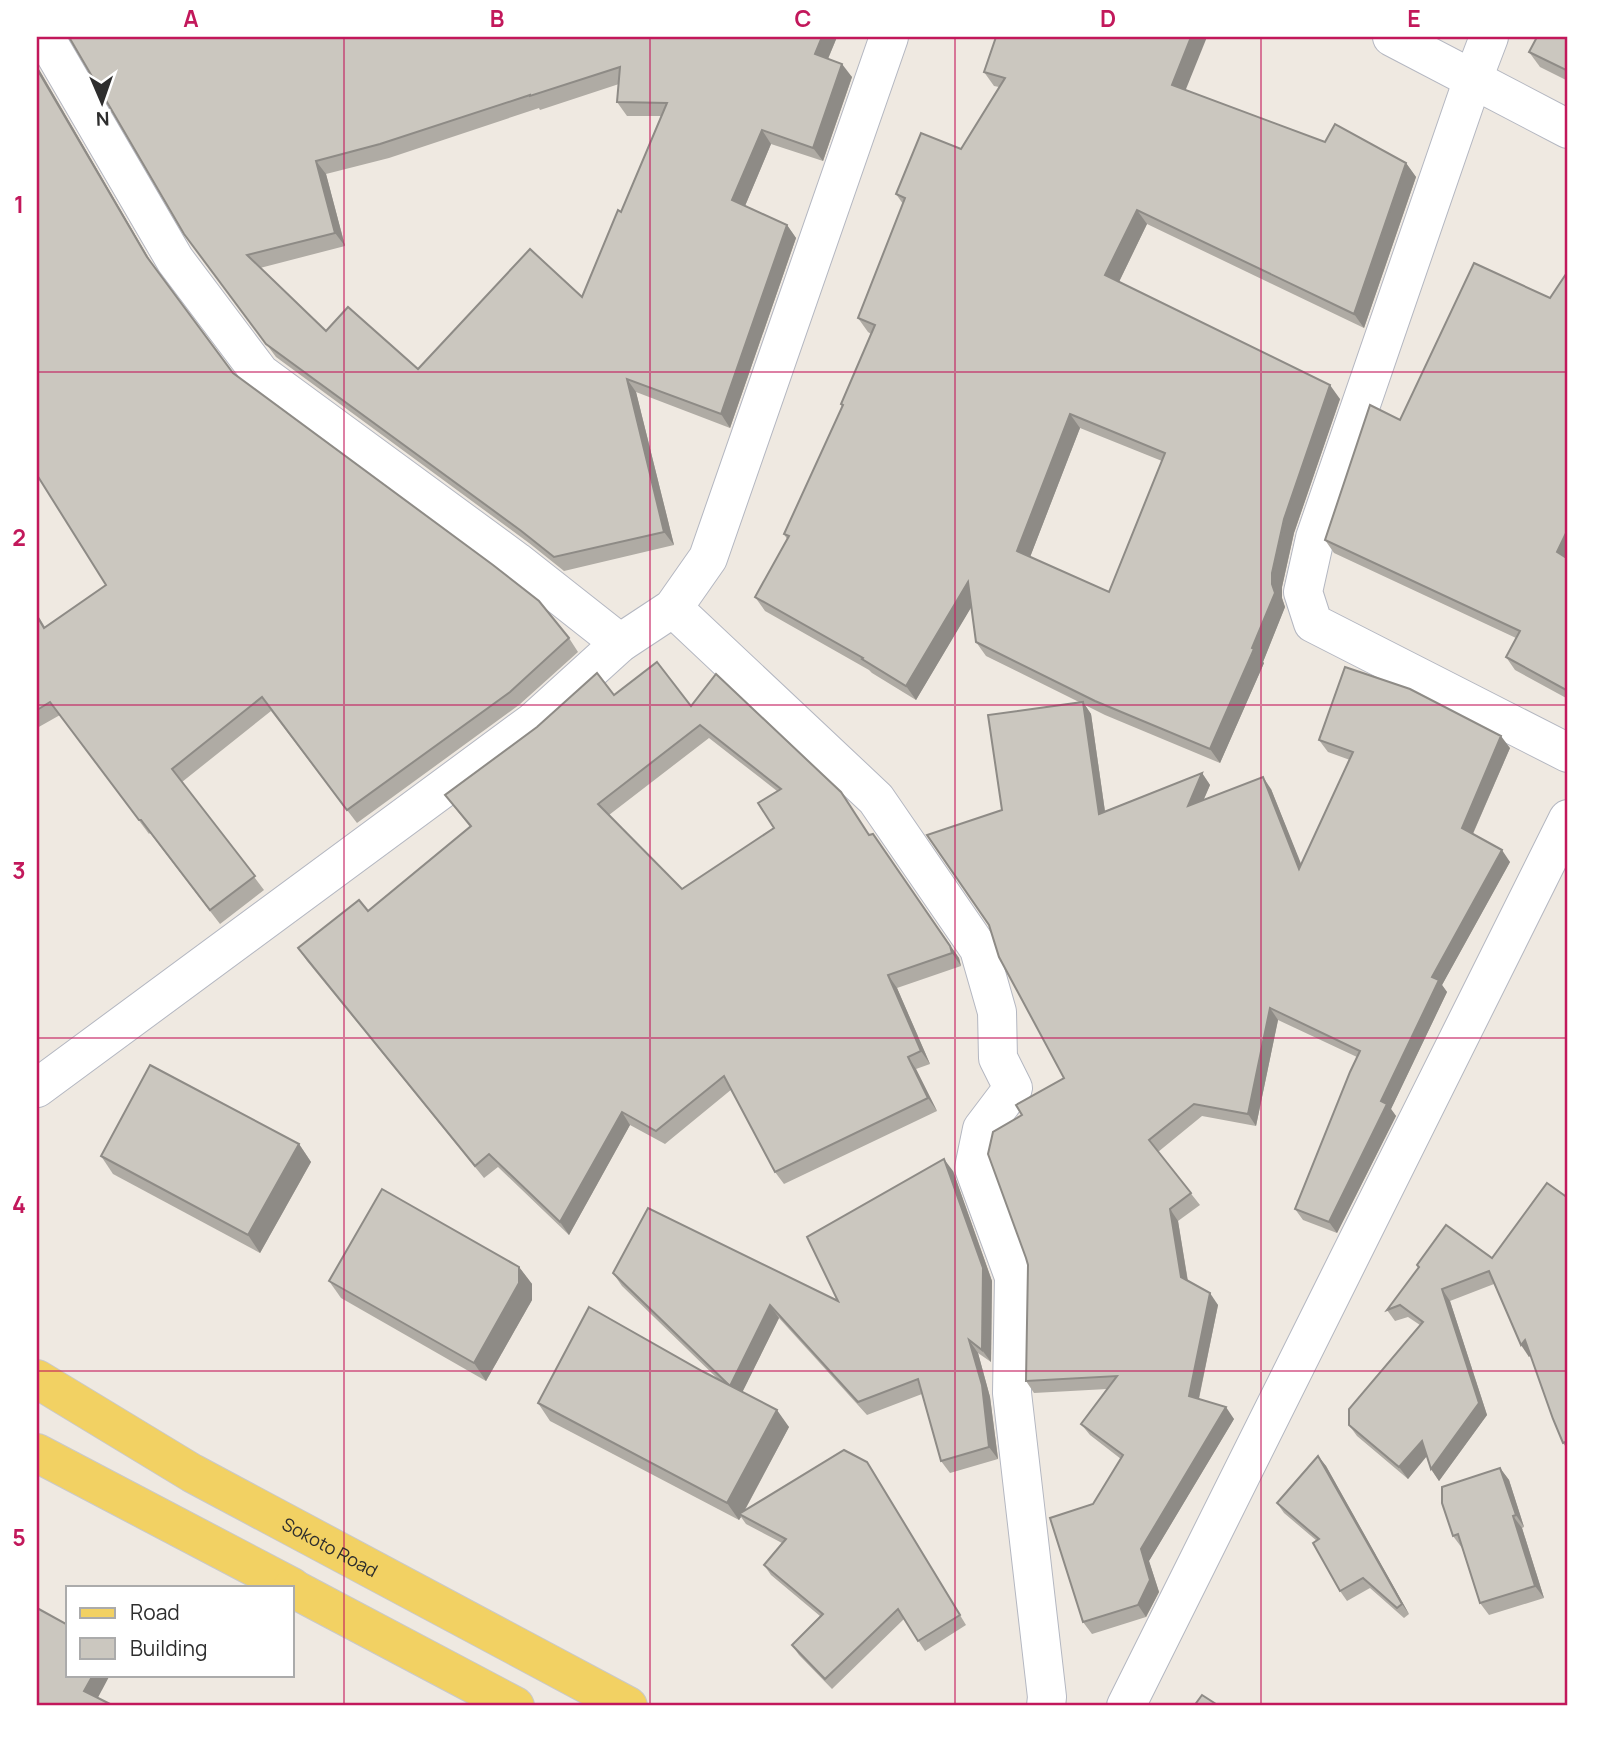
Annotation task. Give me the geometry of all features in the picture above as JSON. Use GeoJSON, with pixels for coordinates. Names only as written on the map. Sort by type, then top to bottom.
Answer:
{"type":"FeatureCollection","features":[{"type":"Feature","properties":{"kind":"main road","name":"Sokoto Road"},"geometry":{"type":"LineString","coordinates":[[37,1379],[192,1473],[628,1706]]}},
{"type":"Feature","properties":{"kind":"main road"},"geometry":{"type":"LineString","coordinates":[[37,1453],[290,1586]]}},
{"type":"Feature","properties":{"kind":"main road"},"geometry":{"type":"LineString","coordinates":[[294,1588],[515,1706]]}},
{"type":"Feature","properties":{"kind":"street"},"geometry":{"type":"LineString","coordinates":[[45,37],[175,260],[260,373],[516,561],[620,643]]}},
{"type":"Feature","properties":{"kind":"street"},"geometry":{"type":"LineString","coordinates":[[37,1088],[533,722],[620,643],[673,608],[708,558],[889,37]]}},
{"type":"Feature","properties":{"kind":"street"},"geometry":{"type":"LineString","coordinates":[[1392,37],[1568,129]]}},
{"type":"Feature","properties":{"kind":"street"},"geometry":{"type":"LineString","coordinates":[[1489,37],[1315,538],[1303,592],[1313,623],[1568,753]]}},
{"type":"Feature","properties":{"kind":"street"},"geometry":{"type":"LineString","coordinates":[[673,608],[876,799],[979,949],[997,1012],[998,1058],[1013,1088],[982,1129],[974,1168],[1014,1278],[1012,1393],[1046,1706]]}},
{"type":"Feature","properties":{"kind":"street"},"geometry":{"type":"LineString","coordinates":[[1126,1706],[1568,819]]}},
{"type":"Feature","properties":{"kind":"building"},"geometry":{"type":"Polygon","coordinates":[[[69,37],[822,37],[815,54],[842,64],[813,148],[762,130],[732,200],[787,225],[721,414],[627,379],[664,532],[554,557],[266,344],[184,234],[69,37]],[[620,67],[380,144],[316,161],[335,233],[247,255],[326,331],[348,307],[418,369],[530,249],[582,297],[667,103],[617,102],[620,67]]]}},
{"type":"Feature","properties":{"kind":"building"},"geometry":{"type":"Polygon","coordinates":[[[996,37],[1191,37],[1172,85],[1325,142],[1335,124],[1406,163],[1354,314],[1137,210],[1105,275],[1330,385],[1284,519],[1272,573],[1275,593],[1252,648],[1254,649],[1210,749],[1095,701],[976,642],[968,582],[906,686],[863,658],[755,597],[789,536],[784,534],[843,405],[841,404],[875,325],[858,318],[905,198],[896,194],[921,133],[961,149],[1005,78],[984,72],[996,37]],[[1070,414],[1017,551],[1109,592],[1165,453],[1070,414]]]}},
{"type":"Feature","properties":{"kind":"building"},"geometry":{"type":"Polygon","coordinates":[[[1537,37],[1568,37],[1568,71],[1529,52],[1537,37]]]}},
{"type":"Feature","properties":{"kind":"building"},"geometry":{"type":"Polygon","coordinates":[[[37,69],[147,257],[233,373],[539,601],[569,638],[510,692],[347,810],[262,697],[172,769],[255,876],[210,910],[50,702],[37,710],[37,616],[44,628],[106,585],[37,475],[37,69]]]}},
{"type":"Feature","properties":{"kind":"building"},"geometry":{"type":"Polygon","coordinates":[[[1474,263],[1550,298],[1568,271],[1568,529],[1557,552],[1568,559],[1568,691],[1506,657],[1520,631],[1325,540],[1370,405],[1400,420],[1474,263]]]}},
{"type":"Feature","properties":{"kind":"building"},"geometry":{"type":"Polygon","coordinates":[[[657,662],[691,706],[716,674],[841,792],[869,835],[873,834],[950,946],[952,953],[888,975],[921,1051],[908,1057],[928,1098],[775,1172],[724,1076],[656,1131],[622,1112],[560,1222],[489,1154],[475,1166],[298,948],[359,900],[368,911],[471,826],[445,795],[537,727],[597,673],[614,695],[657,662]],[[700,725],[598,804],[682,889],[774,828],[758,803],[781,789],[700,725]]]}},
{"type":"Feature","properties":{"kind":"building"},"geometry":{"type":"Polygon","coordinates":[[[1345,667],[1410,689],[1501,736],[1462,828],[1502,850],[1432,977],[1439,980],[1381,1101],[1387,1104],[1329,1222],[1295,1209],[1360,1051],[1270,1008],[1248,1114],[1194,1104],[1149,1140],[1191,1193],[1170,1209],[1181,1277],[1210,1293],[1189,1396],[1226,1407],[1141,1549],[1150,1580],[1138,1605],[1083,1622],[1050,1518],[1093,1504],[1123,1455],[1081,1424],[1117,1376],[1026,1381],[1028,1265],[988,1154],[993,1132],[1022,1115],[1016,1105],[1064,1078],[999,957],[989,925],[927,835],[1002,810],[988,715],[1083,702],[1099,814],[1202,773],[1188,806],[1263,777],[1299,869],[1353,752],[1319,740],[1345,667]]]}},
{"type":"Feature","properties":{"kind":"building"},"geometry":{"type":"Polygon","coordinates":[[[150,1065],[299,1144],[248,1235],[101,1156],[150,1065]]]}},
{"type":"Feature","properties":{"kind":"building"},"geometry":{"type":"Polygon","coordinates":[[[944,1159],[983,1268],[982,1350],[969,1340],[982,1385],[989,1447],[941,1461],[918,1379],[858,1402],[770,1305],[730,1386],[613,1273],[648,1208],[838,1301],[807,1237],[944,1159]]]}},
{"type":"Feature","properties":{"kind":"building"},"geometry":{"type":"Polygon","coordinates":[[[1547,1183],[1568,1198],[1568,1441],[1563,1443],[1525,1340],[1521,1345],[1489,1271],[1442,1289],[1479,1403],[1431,1469],[1422,1441],[1399,1467],[1349,1425],[1349,1409],[1423,1322],[1400,1305],[1387,1310],[1446,1225],[1492,1258],[1547,1183]]]}},
{"type":"Feature","properties":{"kind":"building"},"geometry":{"type":"Polygon","coordinates":[[[382,1189],[519,1267],[519,1283],[474,1363],[329,1281],[382,1189]]]}},
{"type":"Feature","properties":{"kind":"building"},"geometry":{"type":"Polygon","coordinates":[[[589,1307],[777,1410],[727,1503],[538,1403],[589,1307]]]}},
{"type":"Feature","properties":{"kind":"building"},"geometry":{"type":"Polygon","coordinates":[[[844,1450],[867,1462],[960,1615],[918,1641],[898,1609],[825,1679],[792,1645],[823,1614],[764,1565],[786,1539],[739,1514],[844,1450]]]}},
{"type":"Feature","properties":{"kind":"building"},"geometry":{"type":"Polygon","coordinates":[[[1318,1456],[1402,1604],[1397,1608],[1363,1578],[1340,1591],[1313,1543],[1319,1539],[1277,1503],[1318,1456]]]}},
{"type":"Feature","properties":{"kind":"building"},"geometry":{"type":"Polygon","coordinates":[[[1500,1468],[1535,1586],[1480,1603],[1458,1534],[1453,1536],[1442,1503],[1442,1487],[1500,1468]]]}},
{"type":"Feature","properties":{"kind":"building"},"geometry":{"type":"Polygon","coordinates":[[[37,1608],[66,1624],[66,1676],[92,1676],[84,1691],[114,1706],[37,1706],[37,1608]]]}},
{"type":"Feature","properties":{"kind":"building"},"geometry":{"type":"Polygon","coordinates":[[[1202,1695],[1219,1706],[1194,1706],[1202,1695]]]}}]}
